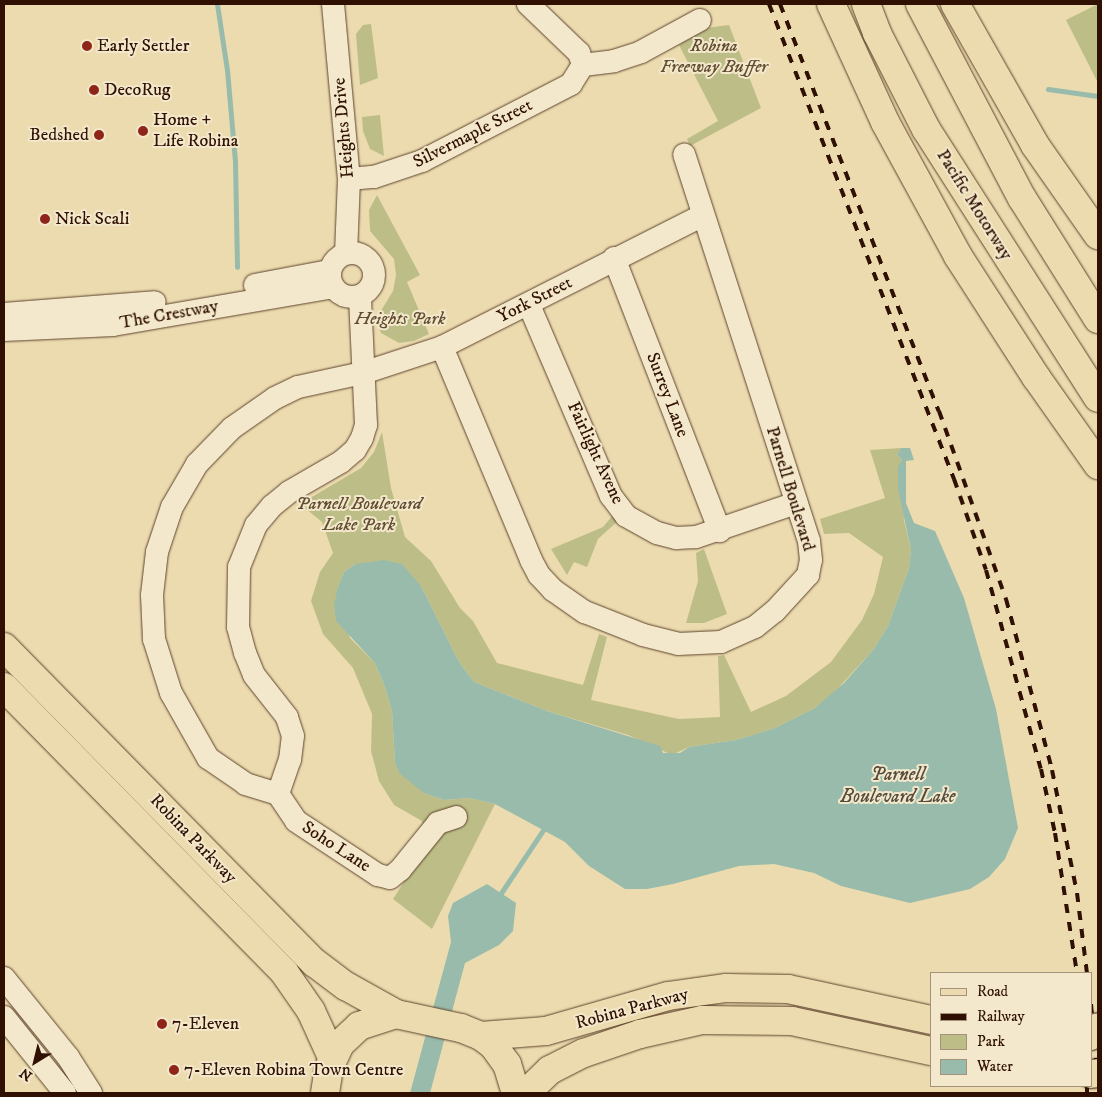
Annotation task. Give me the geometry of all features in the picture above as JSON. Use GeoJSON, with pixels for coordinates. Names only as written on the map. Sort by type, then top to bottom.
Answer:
{"type":"FeatureCollection","features":[{"type":"Feature","properties":{"kind":"main road"},"geometry":{"type":"LineString","coordinates":[[831,4],[885,122],[942,228],[999,322],[1098,465]]}},
{"type":"Feature","properties":{"kind":"main road","name":"Pacific Motorway"},"geometry":{"type":"LineString","coordinates":[[866,4],[877,33],[926,129],[1098,398]]}},
{"type":"Feature","properties":{"kind":"main road"},"geometry":{"type":"LineString","coordinates":[[920,4],[1022,198],[1098,319]]}},
{"type":"Feature","properties":{"kind":"main road"},"geometry":{"type":"LineString","coordinates":[[955,4],[1035,146],[1098,235]]}},
{"type":"Feature","properties":{"kind":"main road","name":"Robina Parkway"},"geometry":{"type":"LineString","coordinates":[[4,647],[315,964],[346,986],[406,1015],[471,1032],[546,1031],[668,996],[726,988],[788,989],[930,1020]]}},
{"type":"Feature","properties":{"kind":"main road","name":"Robina Parkway"},"geometry":{"type":"LineString","coordinates":[[4,686],[284,972],[311,1011],[332,1057]]}},
{"type":"Feature","properties":{"kind":"main road"},"geometry":{"type":"LineString","coordinates":[[326,1093],[332,1057],[340,1044],[359,1026],[406,1015]]}},
{"type":"Feature","properties":{"kind":"main road","name":"Robina Parkway"},"geometry":{"type":"LineString","coordinates":[[526,1093],[550,1070],[584,1053],[640,1034],[702,1020],[792,1021],[930,1052]]}},
{"type":"Feature","properties":{"kind":"main road"},"geometry":{"type":"LineString","coordinates":[[471,1032],[493,1045],[507,1064],[516,1093]]}},
{"type":"Feature","properties":{"kind":"street"},"geometry":{"type":"LineString","coordinates":[[528,4],[579,53],[583,65],[614,61],[641,52],[700,20]]}},
{"type":"Feature","properties":{"kind":"street","name":"Heights Drive"},"geometry":{"type":"LineString","coordinates":[[339,6],[349,178],[346,253]]}},
{"type":"Feature","properties":{"kind":"street","name":"Silvermaple Street"},"geometry":{"type":"LineString","coordinates":[[349,178],[399,170],[462,143],[571,84],[583,65]]}},
{"type":"Feature","properties":{"kind":"street","name":"Parnell Boulevard"},"geometry":{"type":"LineString","coordinates":[[442,347],[539,575],[568,604],[643,635],[678,644],[721,642],[740,636],[775,612],[808,575],[811,560],[810,541],[796,503],[684,155]]}},
{"type":"Feature","properties":{"kind":"street","name":"York Street"},"geometry":{"type":"LineString","coordinates":[[278,794],[246,784],[208,758],[171,693],[154,640],[152,595],[157,552],[164,526],[182,488],[220,439],[251,413],[298,387],[363,373],[442,347],[529,305],[614,258],[703,215]]}},
{"type":"Feature","properties":{"kind":"street"},"geometry":{"type":"LineString","coordinates":[[346,253],[361,254],[372,265],[371,286],[360,296],[345,296],[331,279],[338,256],[346,253]]}},
{"type":"Feature","properties":{"kind":"street","name":"Surrey Lane"},"geometry":{"type":"LineString","coordinates":[[614,258],[720,531]]}},
{"type":"Feature","properties":{"kind":"street","name":"The Crestway"},"geometry":{"type":"LineString","coordinates":[[4,314],[130,306],[331,279]]}},
{"type":"Feature","properties":{"kind":"street","name":"The Crestway"},"geometry":{"type":"LineString","coordinates":[[4,330],[113,325],[331,279]]}},
{"type":"Feature","properties":{"kind":"street"},"geometry":{"type":"LineString","coordinates":[[278,794],[290,760],[293,736],[288,717],[254,675],[245,653],[238,627],[239,567],[256,525],[272,506],[355,450],[366,425],[360,296]]}},
{"type":"Feature","properties":{"kind":"street","name":"Fairlight Avene"},"geometry":{"type":"LineString","coordinates":[[529,305],[607,488],[626,516],[638,525],[676,538],[696,537],[720,531],[796,503]]}},
{"type":"Feature","properties":{"kind":"street","name":"Soho Lane"},"geometry":{"type":"LineString","coordinates":[[278,794],[296,821],[378,874],[390,878],[438,823],[456,817]]}},
{"type":"Feature","properties":{"kind":"street"},"geometry":{"type":"LineString","coordinates":[[4,978],[68,1057],[91,1093]]}},
{"type":"Feature","properties":{"kind":"street"},"geometry":{"type":"LineString","coordinates":[[4,1017],[65,1093]]}},
{"type":"Feature","properties":{"kind":"green space"},"geometry":{"type":"Polygon","coordinates":[[[1098,4],[1098,83],[1066,20],[1098,4]]]}},
{"type":"Feature","properties":{"kind":"green space"},"geometry":{"type":"Polygon","coordinates":[[[371,24],[378,78],[360,85],[356,34],[363,25],[371,24]]]}},
{"type":"Feature","properties":{"kind":"green space","name":"Robina Freeway Buffer"},"geometry":{"type":"Polygon","coordinates":[[[729,25],[761,108],[690,146],[687,139],[718,121],[679,45],[706,28],[729,25]]]}},
{"type":"Feature","properties":{"kind":"green space"},"geometry":{"type":"Polygon","coordinates":[[[380,115],[384,156],[370,149],[363,131],[362,117],[380,115]]]}},
{"type":"Feature","properties":{"kind":"green space","name":"Heights Park"},"geometry":{"type":"Polygon","coordinates":[[[377,195],[420,275],[407,282],[429,334],[414,341],[399,343],[381,333],[378,325],[379,314],[393,291],[396,275],[394,259],[370,231],[369,210],[377,195]]]}},
{"type":"Feature","properties":{"kind":"green space","name":"Parnell Boulevard Lake Park"},"geometry":{"type":"Polygon","coordinates":[[[382,432],[391,488],[405,537],[431,561],[460,608],[473,621],[497,663],[583,685],[599,634],[607,637],[591,700],[679,719],[720,717],[718,656],[724,655],[751,712],[786,696],[831,662],[862,620],[874,594],[883,557],[849,533],[824,534],[820,519],[885,498],[870,450],[901,448],[897,455],[902,460],[904,520],[911,550],[909,568],[888,626],[873,650],[831,696],[815,708],[775,728],[736,740],[689,747],[672,755],[628,735],[547,711],[474,682],[459,662],[421,586],[355,564],[344,572],[338,587],[350,638],[375,663],[385,687],[392,711],[395,763],[424,793],[444,800],[469,798],[495,804],[432,929],[393,899],[426,847],[422,821],[394,805],[379,781],[371,751],[372,714],[353,668],[323,634],[311,601],[320,572],[333,553],[322,522],[300,504],[361,468],[374,452],[382,432]]]}},
{"type":"Feature","properties":{"kind":"green space"},"geometry":{"type":"Polygon","coordinates":[[[613,515],[619,520],[598,539],[587,567],[574,562],[567,575],[551,549],[603,527],[613,515]]]}},
{"type":"Feature","properties":{"kind":"green space"},"geometry":{"type":"Polygon","coordinates":[[[704,549],[727,614],[704,623],[686,623],[698,581],[696,553],[704,549]]]}},
{"type":"Feature","properties":{"kind":"water","name":"Parnell Boulevard Lake"},"geometry":{"type":"Polygon","coordinates":[[[901,448],[910,448],[914,460],[906,461],[906,503],[914,523],[935,531],[964,598],[996,709],[1018,828],[1005,859],[989,877],[970,889],[910,903],[841,886],[814,873],[774,864],[739,866],[673,884],[647,889],[625,889],[589,866],[565,842],[495,804],[469,798],[444,800],[424,793],[400,774],[395,763],[392,711],[375,663],[336,621],[334,605],[338,587],[344,572],[355,564],[384,560],[402,564],[421,586],[459,662],[474,682],[547,711],[660,746],[663,753],[680,753],[689,747],[736,740],[775,728],[815,708],[844,683],[873,650],[888,626],[909,568],[911,550],[898,489],[898,467],[902,460],[897,455],[901,448]]]}},
{"type":"Feature","properties":{"kind":"water"},"geometry":{"type":"Polygon","coordinates":[[[487,884],[516,903],[513,931],[499,945],[465,963],[430,1093],[410,1093],[451,942],[448,916],[453,903],[487,884]]]}},
{"type":"Feature","properties":{"kind":"waterway"},"geometry":{"type":"LineString","coordinates":[[217,4],[227,70],[235,162],[237,267]]}},
{"type":"Feature","properties":{"kind":"waterway"},"geometry":{"type":"LineString","coordinates":[[1048,89],[1098,96]]}},
{"type":"Feature","properties":{"kind":"waterway"},"geometry":{"type":"LineString","coordinates":[[501,893],[543,830]]}},
{"type":"Feature","properties":{"kind":"railway"},"geometry":{"type":"LineString","coordinates":[[769,4],[954,479],[986,570],[1041,769],[1055,833],[1077,972]]}},
{"type":"Feature","properties":{"kind":"railway"},"geometry":{"type":"LineString","coordinates":[[780,4],[939,411],[1006,599],[1052,770],[1077,893],[1087,972]]}},
{"type":"Feature","properties":{"kind":"railway"},"geometry":{"type":"LineString","coordinates":[[1092,1015],[1098,1081]]}},
{"type":"Feature","properties":{"kind":"railway"},"geometry":{"type":"LineString","coordinates":[[1087,1087],[1087,1093]]}},
{"type":"Feature","properties":{"kind":"place","name":"Early Settler"},"geometry":{"type":"Point","coordinates":[87,46]}},
{"type":"Feature","properties":{"kind":"place","name":"DecoRug"},"geometry":{"type":"Point","coordinates":[94,90]}},
{"type":"Feature","properties":{"kind":"place","name":"Home + Life Robina"},"geometry":{"type":"Point","coordinates":[143,131]}},
{"type":"Feature","properties":{"kind":"place","name":"Bedshed"},"geometry":{"type":"Point","coordinates":[99,135]}},
{"type":"Feature","properties":{"kind":"place","name":"Nick Scali"},"geometry":{"type":"Point","coordinates":[45,219]}},
{"type":"Feature","properties":{"kind":"place","name":"7-Eleven"},"geometry":{"type":"Point","coordinates":[162,1024]}},
{"type":"Feature","properties":{"kind":"place","name":"7-Eleven Robina Town Centre"},"geometry":{"type":"Point","coordinates":[174,1070]}}]}
